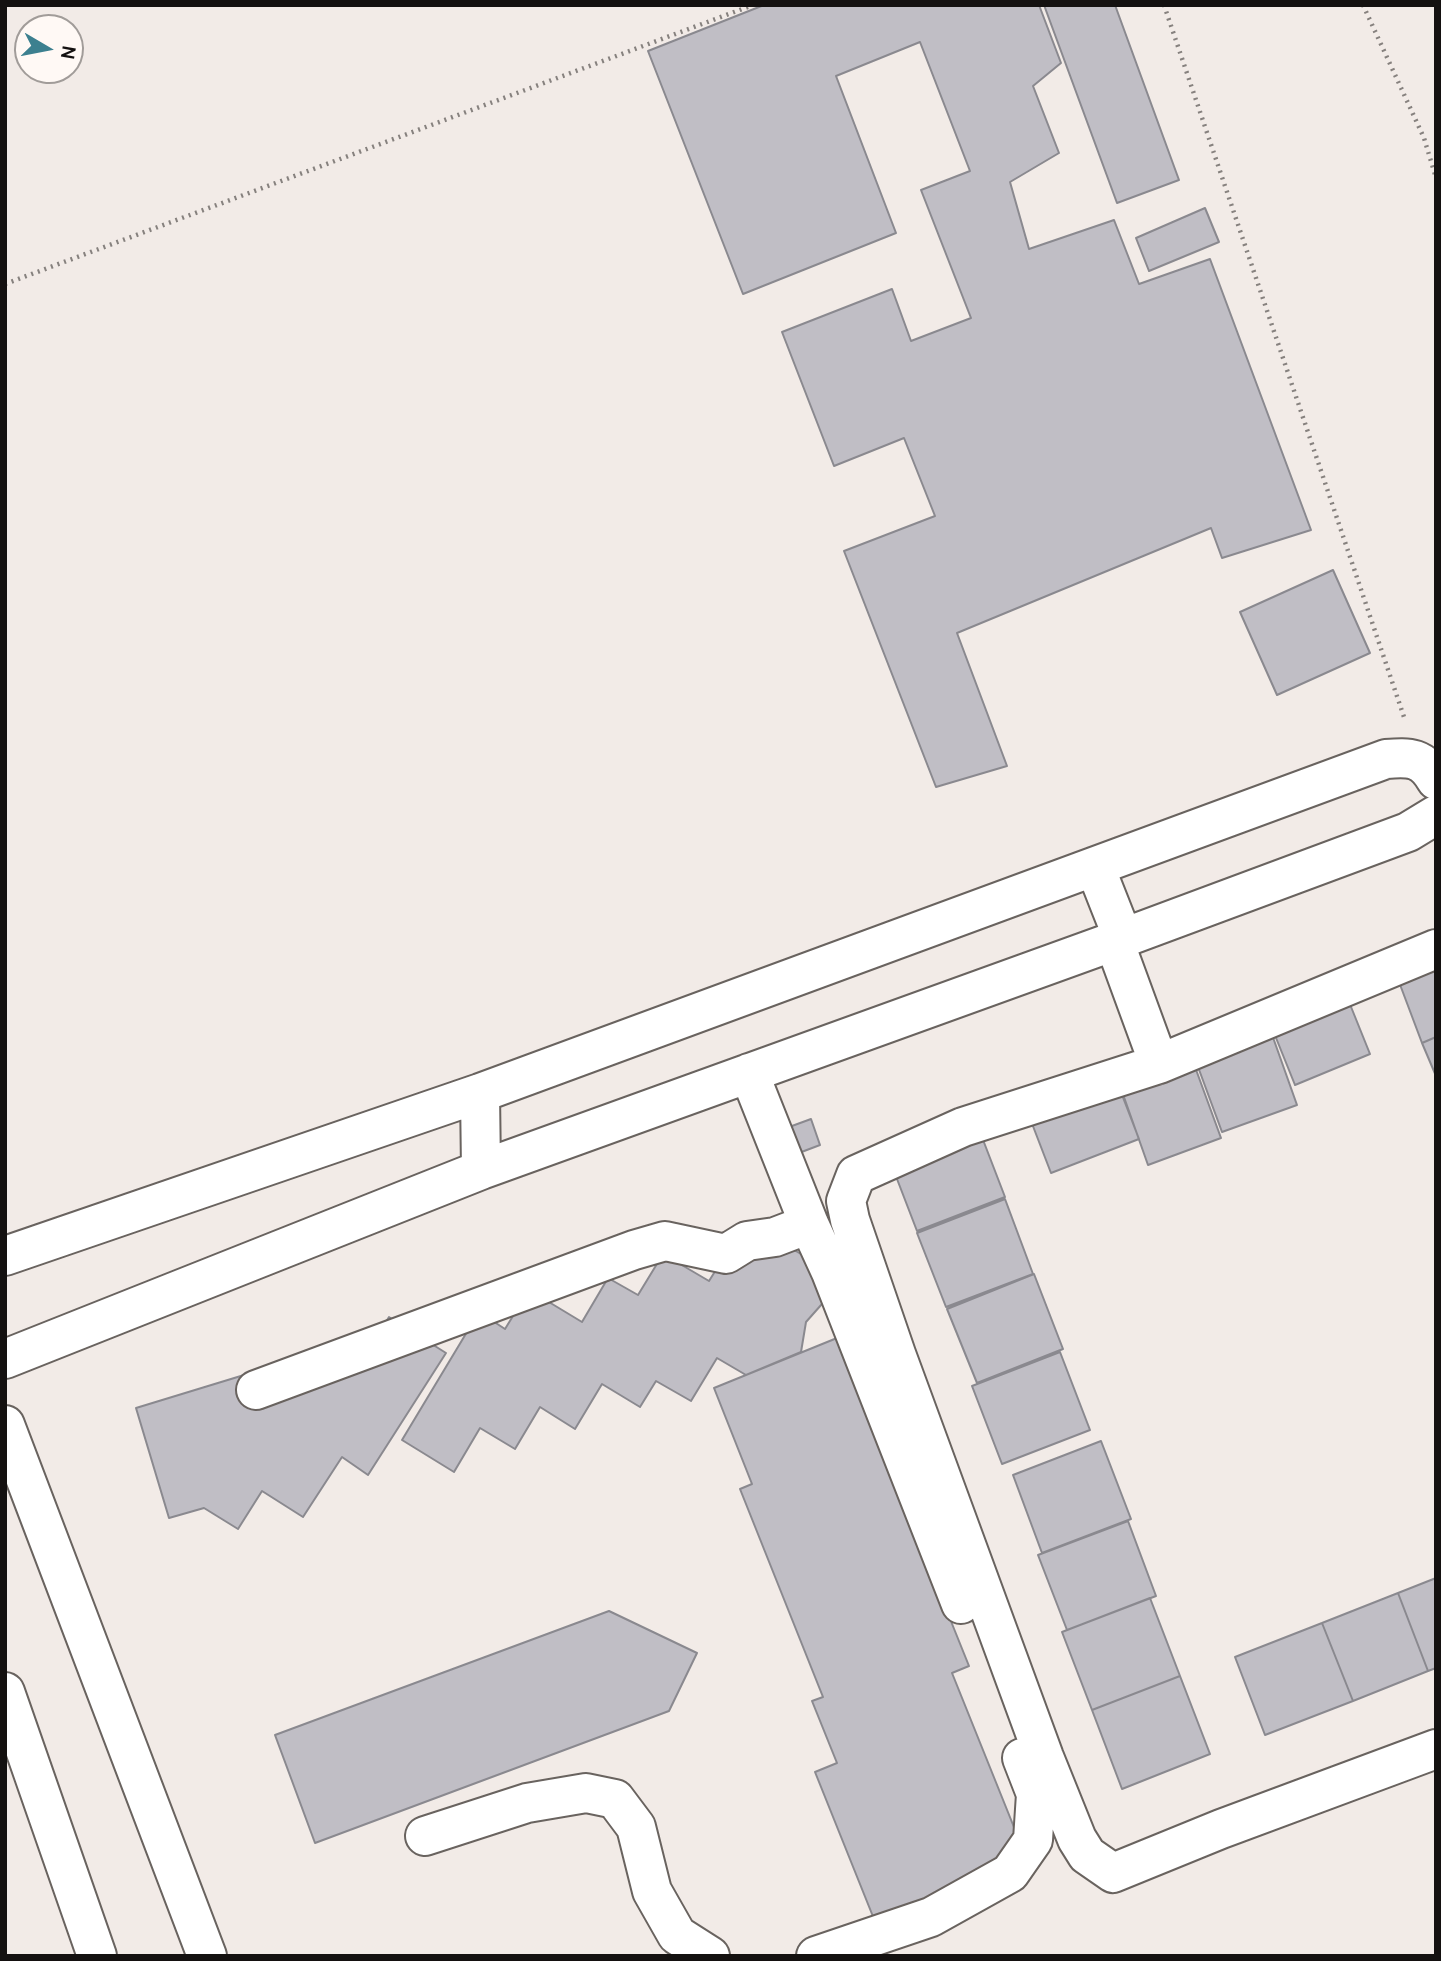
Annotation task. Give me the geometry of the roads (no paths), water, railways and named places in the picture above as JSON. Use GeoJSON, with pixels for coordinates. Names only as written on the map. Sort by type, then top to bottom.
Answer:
{"type":"FeatureCollection","features":[{"type":"Feature","properties":{"kind":"street"},"geometry":{"type":"LineString","coordinates":[[5,1256],[480,1093],[1386,759],[1405,757],[1427,770]]}},
{"type":"Feature","properties":{"kind":"street"},"geometry":{"type":"LineString","coordinates":[[5,1359],[481,1170],[1408,832],[1436,815]]}},
{"type":"Feature","properties":{"kind":"street"},"geometry":{"type":"LineString","coordinates":[[1095,867],[1159,1064]]}},
{"type":"Feature","properties":{"kind":"street"},"geometry":{"type":"LineString","coordinates":[[1436,948],[1159,1064],[964,1126],[856,1175],[846,1201],[896,1354],[1044,1758],[1077,1839],[1087,1855],[1113,1873],[1436,1749]]}},
{"type":"Feature","properties":{"kind":"street"},"geometry":{"type":"LineString","coordinates":[[749,1073],[831,1272],[1036,1794],[1033,1840],[1010,1873],[931,1917],[816,1956]]}},
{"type":"Feature","properties":{"kind":"street"},"geometry":{"type":"LineString","coordinates":[[480,1093],[481,1170]]}},
{"type":"Feature","properties":{"kind":"street"},"geometry":{"type":"LineString","coordinates":[[256,1390],[634,1250],[665,1241],[726,1254],[747,1241],[775,1237],[809,1224]]}},
{"type":"Feature","properties":{"kind":"street"},"geometry":{"type":"LineString","coordinates":[[5,1425],[207,1956]]}},
{"type":"Feature","properties":{"kind":"street"},"geometry":{"type":"LineString","coordinates":[[5,1692],[97,1956]]}},
{"type":"Feature","properties":{"kind":"street"},"geometry":{"type":"LineString","coordinates":[[425,1836],[527,1803],[586,1793],[615,1799],[636,1827],[652,1891],[677,1935],[710,1956]]}}]}
